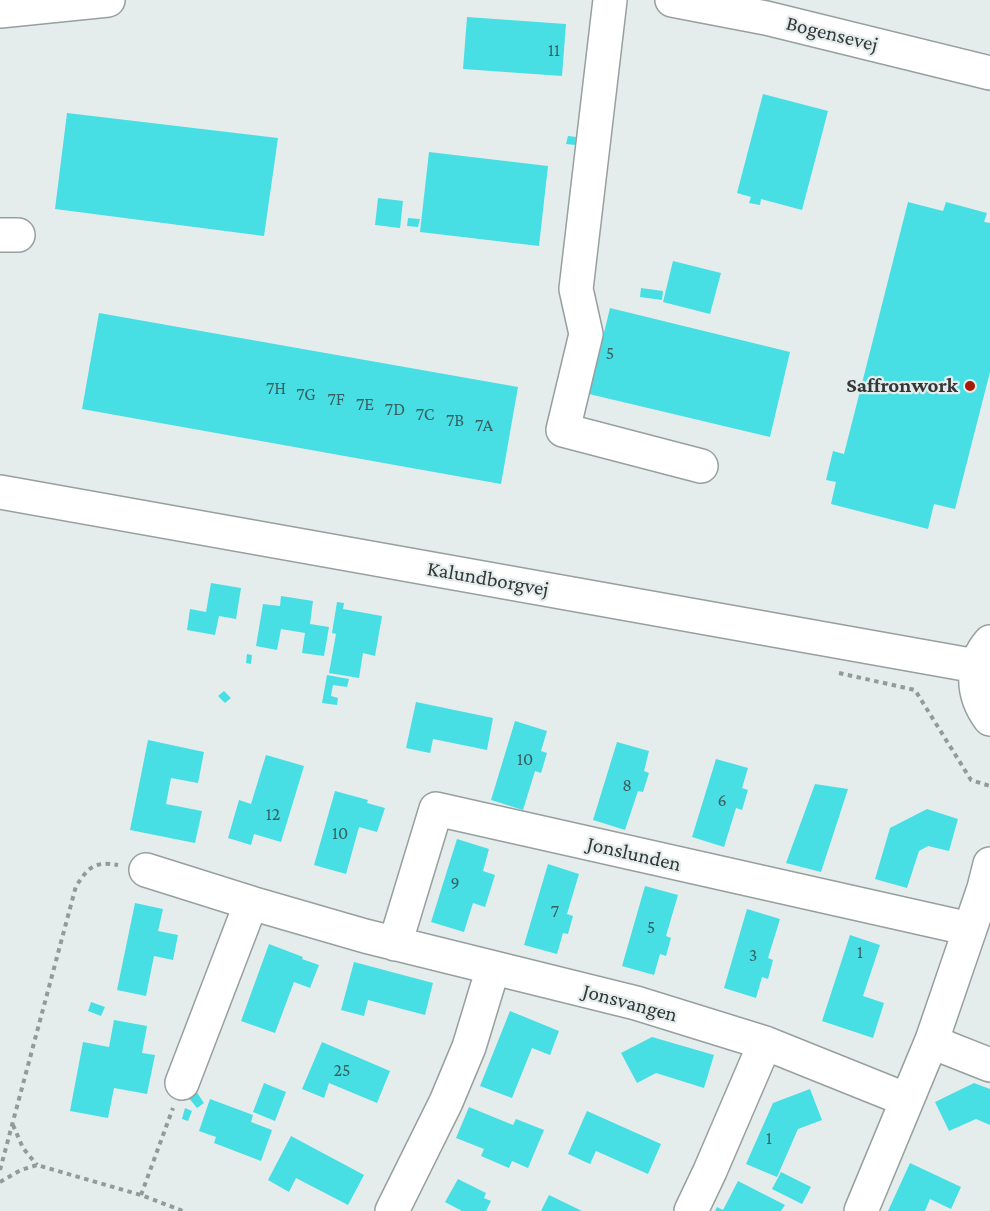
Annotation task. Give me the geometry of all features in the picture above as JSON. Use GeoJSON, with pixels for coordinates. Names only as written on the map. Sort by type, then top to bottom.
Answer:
{"type":"FeatureCollection","features":[{"type":"Feature","properties":{"kind":"street"},"geometry":{"type":"LineString","coordinates":[[0,11],[108,0]]}},
{"type":"Feature","properties":{"kind":"street"},"geometry":{"type":"LineString","coordinates":[[610,0],[576,289],[586,334],[563,430],[701,466]]}},
{"type":"Feature","properties":{"kind":"street","name":"Bogensevej"},"geometry":{"type":"LineString","coordinates":[[672,0],[766,18],[990,73]]}},
{"type":"Feature","properties":{"kind":"street","name":"Kalundborgvej"},"geometry":{"type":"LineString","coordinates":[[0,492],[983,654]]}},
{"type":"Feature","properties":{"kind":"street"},"geometry":{"type":"LineString","coordinates":[[983,654],[975,684],[979,702],[990,719]]}},
{"type":"Feature","properties":{"kind":"street","name":"Jonslunden"},"geometry":{"type":"LineString","coordinates":[[395,944],[436,809],[970,929]]}},
{"type":"Feature","properties":{"kind":"street"},"geometry":{"type":"LineString","coordinates":[[861,1211],[932,1040],[990,864]]}},
{"type":"Feature","properties":{"kind":"street","name":"Jonsvangen"},"geometry":{"type":"LineString","coordinates":[[146,870],[395,944],[636,1003],[765,1043],[908,1100]]}},
{"type":"Feature","properties":{"kind":"street"},"geometry":{"type":"LineString","coordinates":[[182,1083],[251,903]]}},
{"type":"Feature","properties":{"kind":"street"},"geometry":{"type":"LineString","coordinates":[[392,1211],[446,1102],[469,1047],[493,968]]}},
{"type":"Feature","properties":{"kind":"street"},"geometry":{"type":"LineString","coordinates":[[932,1040],[990,1065]]}},
{"type":"Feature","properties":{"kind":"street"},"geometry":{"type":"LineString","coordinates":[[691,1211],[765,1043]]}},
{"type":"Feature","properties":{"kind":"path"},"geometry":{"type":"LineString","coordinates":[[838,673],[915,690],[970,780],[990,786]]}},
{"type":"Feature","properties":{"kind":"path"},"geometry":{"type":"LineString","coordinates":[[0,1170],[2,1155],[76,886],[88,869],[106,863],[146,870]]}},
{"type":"Feature","properties":{"kind":"path"},"geometry":{"type":"LineString","coordinates":[[141,1195],[182,1083]]}},
{"type":"Feature","properties":{"kind":"path"},"geometry":{"type":"LineString","coordinates":[[12,1124],[23,1148],[37,1165]]}},
{"type":"Feature","properties":{"kind":"path"},"geometry":{"type":"LineString","coordinates":[[0,1182],[21,1170],[37,1165],[141,1195],[183,1211]]}},
{"type":"Feature","properties":{"kind":"building"},"geometry":{"type":"Polygon","coordinates":[[[467,17],[566,24],[562,76],[463,69],[467,17]]]}},
{"type":"Feature","properties":{"kind":"building"},"geometry":{"type":"Polygon","coordinates":[[[763,94],[828,111],[802,210],[761,199],[760,205],[749,203],[751,197],[737,193],[763,94]]]}},
{"type":"Feature","properties":{"kind":"building"},"geometry":{"type":"Polygon","coordinates":[[[67,113],[278,138],[264,236],[55,209],[67,113]]]}},
{"type":"Feature","properties":{"kind":"building"},"geometry":{"type":"Polygon","coordinates":[[[568,136],[576,137],[575,145],[566,144],[568,136]]]}},
{"type":"Feature","properties":{"kind":"building"},"geometry":{"type":"Polygon","coordinates":[[[429,152],[548,166],[539,246],[420,232],[429,152]]]}},
{"type":"Feature","properties":{"kind":"building"},"geometry":{"type":"Polygon","coordinates":[[[378,198],[403,201],[400,228],[375,225],[378,198]]]}},
{"type":"Feature","properties":{"kind":"building"},"geometry":{"type":"Polygon","coordinates":[[[908,202],[943,211],[946,202],[987,213],[984,222],[990,223],[990,372],[955,509],[934,504],[928,529],[831,504],[836,482],[826,480],[833,451],[844,454],[908,202]]]}},
{"type":"Feature","properties":{"kind":"building"},"geometry":{"type":"Polygon","coordinates":[[[408,218],[420,219],[418,227],[407,226],[408,218]]]}},
{"type":"Feature","properties":{"kind":"building"},"geometry":{"type":"Polygon","coordinates":[[[673,261],[721,273],[710,314],[663,302],[673,261]]]}},
{"type":"Feature","properties":{"kind":"building"},"geometry":{"type":"Polygon","coordinates":[[[641,288],[663,291],[662,300],[640,297],[641,288]]]}},
{"type":"Feature","properties":{"kind":"building"},"geometry":{"type":"Polygon","coordinates":[[[610,308],[790,352],[770,437],[589,394],[610,308]]]}},
{"type":"Feature","properties":{"kind":"building"},"geometry":{"type":"Polygon","coordinates":[[[99,313],[518,387],[501,484],[82,409],[99,313]]]}},
{"type":"Feature","properties":{"kind":"building"},"geometry":{"type":"Polygon","coordinates":[[[211,583],[241,588],[236,619],[219,616],[215,635],[187,630],[190,609],[206,612],[211,583]]]}},
{"type":"Feature","properties":{"kind":"building"},"geometry":{"type":"Polygon","coordinates":[[[281,596],[313,601],[310,624],[329,627],[324,656],[302,653],[305,633],[281,629],[277,650],[256,646],[263,604],[280,606],[281,596]]]}},
{"type":"Feature","properties":{"kind":"building"},"geometry":{"type":"Polygon","coordinates":[[[337,602],[344,603],[343,609],[382,616],[375,656],[363,653],[359,678],[329,673],[336,634],[332,633],[337,602]]]}},
{"type":"Feature","properties":{"kind":"building"},"geometry":{"type":"Polygon","coordinates":[[[247,654],[252,655],[251,664],[246,663],[247,654]]]}},
{"type":"Feature","properties":{"kind":"building"},"geometry":{"type":"Polygon","coordinates":[[[327,675],[349,679],[347,687],[333,685],[331,696],[338,698],[337,705],[322,703],[327,675]]]}},
{"type":"Feature","properties":{"kind":"building"},"geometry":{"type":"Polygon","coordinates":[[[224,691],[231,698],[225,703],[218,696],[224,691]]]}},
{"type":"Feature","properties":{"kind":"building"},"geometry":{"type":"Polygon","coordinates":[[[416,702],[493,718],[487,750],[433,739],[430,753],[406,748],[416,702]]]}},
{"type":"Feature","properties":{"kind":"building"},"geometry":{"type":"Polygon","coordinates":[[[515,721],[547,731],[541,751],[547,753],[541,773],[535,771],[523,810],[491,800],[515,721]]]}},
{"type":"Feature","properties":{"kind":"building"},"geometry":{"type":"Polygon","coordinates":[[[148,740],[204,752],[198,783],[171,778],[166,804],[202,811],[195,843],[130,830],[148,740]]]}},
{"type":"Feature","properties":{"kind":"building"},"geometry":{"type":"Polygon","coordinates":[[[617,742],[649,751],[644,771],[649,773],[643,792],[638,791],[625,830],[593,820],[617,742]]]}},
{"type":"Feature","properties":{"kind":"building"},"geometry":{"type":"Polygon","coordinates":[[[266,755],[304,766],[281,842],[254,834],[251,845],[228,838],[239,800],[251,804],[266,755]]]}},
{"type":"Feature","properties":{"kind":"building"},"geometry":{"type":"Polygon","coordinates":[[[716,759],[748,768],[742,788],[748,790],[742,810],[736,808],[724,847],[692,837],[716,759]]]}},
{"type":"Feature","properties":{"kind":"building"},"geometry":{"type":"Polygon","coordinates":[[[815,784],[848,789],[821,872],[786,863],[815,784]]]}},
{"type":"Feature","properties":{"kind":"building"},"geometry":{"type":"Polygon","coordinates":[[[335,791],[368,800],[367,803],[385,808],[377,832],[359,827],[346,874],[314,865],[335,791]]]}},
{"type":"Feature","properties":{"kind":"building"},"geometry":{"type":"Polygon","coordinates":[[[927,809],[958,819],[949,851],[928,846],[919,851],[907,888],[875,879],[890,828],[927,809]]]}},
{"type":"Feature","properties":{"kind":"building"},"geometry":{"type":"Polygon","coordinates":[[[457,839],[489,849],[483,871],[495,875],[485,907],[473,903],[464,932],[431,922],[457,839]]]}},
{"type":"Feature","properties":{"kind":"building"},"geometry":{"type":"Polygon","coordinates":[[[548,864],[579,874],[567,914],[573,916],[568,934],[563,933],[557,954],[524,945],[548,864]]]}},
{"type":"Feature","properties":{"kind":"building"},"geometry":{"type":"Polygon","coordinates":[[[645,886],[678,895],[666,936],[671,938],[666,956],[660,954],[654,975],[622,966],[645,886]]]}},
{"type":"Feature","properties":{"kind":"building"},"geometry":{"type":"Polygon","coordinates":[[[135,903],[163,909],[158,931],[178,935],[173,960],[154,956],[146,996],[117,990],[135,903]]]}},
{"type":"Feature","properties":{"kind":"building"},"geometry":{"type":"Polygon","coordinates":[[[747,909],[780,919],[768,958],[773,960],[768,979],[762,977],[756,998],[724,988],[747,909]]]}},
{"type":"Feature","properties":{"kind":"building"},"geometry":{"type":"Polygon","coordinates":[[[850,935],[880,945],[863,996],[884,1003],[873,1038],[822,1021],[850,935]]]}},
{"type":"Feature","properties":{"kind":"building"},"geometry":{"type":"Polygon","coordinates":[[[269,944],[319,965],[310,988],[294,982],[275,1033],[241,1021],[269,944]]]}},
{"type":"Feature","properties":{"kind":"building"},"geometry":{"type":"Polygon","coordinates":[[[354,962],[433,983],[425,1015],[368,1000],[364,1016],[341,1010],[354,962]]]}},
{"type":"Feature","properties":{"kind":"building"},"geometry":{"type":"Polygon","coordinates":[[[91,1002],[105,1007],[101,1016],[88,1011],[91,1002]]]}},
{"type":"Feature","properties":{"kind":"building"},"geometry":{"type":"Polygon","coordinates":[[[510,1011],[559,1031],[550,1055],[532,1048],[512,1098],[480,1086],[510,1011]]]}},
{"type":"Feature","properties":{"kind":"building"},"geometry":{"type":"Polygon","coordinates":[[[114,1020],[147,1026],[142,1053],[155,1055],[147,1094],[114,1088],[108,1118],[70,1111],[83,1042],[109,1047],[114,1020]]]}},
{"type":"Feature","properties":{"kind":"building"},"geometry":{"type":"Polygon","coordinates":[[[652,1037],[714,1055],[704,1088],[656,1073],[637,1083],[621,1053],[652,1037]]]}},
{"type":"Feature","properties":{"kind":"building"},"geometry":{"type":"Polygon","coordinates":[[[322,1042],[390,1071],[377,1103],[329,1083],[324,1098],[302,1089],[322,1042]]]}},
{"type":"Feature","properties":{"kind":"building"},"geometry":{"type":"Polygon","coordinates":[[[264,1083],[286,1092],[275,1121],[253,1112],[264,1083]]]}},
{"type":"Feature","properties":{"kind":"building"},"geometry":{"type":"Polygon","coordinates":[[[974,1083],[990,1089],[990,1125],[976,1119],[949,1131],[935,1102],[974,1083]]]}},
{"type":"Feature","properties":{"kind":"building"},"geometry":{"type":"Polygon","coordinates":[[[810,1089],[822,1120],[798,1129],[777,1177],[746,1164],[773,1103],[810,1089]]]}},
{"type":"Feature","properties":{"kind":"building"},"geometry":{"type":"Polygon","coordinates":[[[196,1091],[204,1103],[197,1108],[188,1097],[196,1091]]]}},
{"type":"Feature","properties":{"kind":"building"},"geometry":{"type":"Polygon","coordinates":[[[210,1099],[253,1115],[251,1122],[272,1130],[261,1161],[214,1143],[216,1137],[199,1131],[210,1099]]]}},
{"type":"Feature","properties":{"kind":"building"},"geometry":{"type":"Polygon","coordinates":[[[469,1107],[513,1125],[516,1119],[544,1130],[528,1168],[512,1161],[509,1168],[481,1156],[484,1149],[456,1138],[469,1107]]]}},
{"type":"Feature","properties":{"kind":"building"},"geometry":{"type":"Polygon","coordinates":[[[185,1108],[192,1111],[188,1121],[182,1119],[185,1108]]]}},
{"type":"Feature","properties":{"kind":"building"},"geometry":{"type":"Polygon","coordinates":[[[587,1111],[661,1144],[648,1174],[596,1151],[590,1164],[568,1154],[587,1111]]]}},
{"type":"Feature","properties":{"kind":"building"},"geometry":{"type":"Polygon","coordinates":[[[291,1136],[364,1175],[348,1205],[296,1178],[289,1192],[268,1180],[291,1136]]]}},
{"type":"Feature","properties":{"kind":"building"},"geometry":{"type":"Polygon","coordinates":[[[910,1163],[961,1187],[951,1209],[930,1199],[925,1211],[888,1211],[910,1163]]]}},
{"type":"Feature","properties":{"kind":"building"},"geometry":{"type":"Polygon","coordinates":[[[781,1172],[811,1187],[802,1204],[772,1189],[781,1172]]]}},
{"type":"Feature","properties":{"kind":"building"},"geometry":{"type":"Polygon","coordinates":[[[458,1179],[486,1193],[484,1198],[491,1201],[486,1211],[462,1211],[445,1202],[458,1179]]]}},
{"type":"Feature","properties":{"kind":"building"},"geometry":{"type":"Polygon","coordinates":[[[738,1181],[785,1205],[781,1211],[715,1211],[717,1207],[723,1210],[738,1181]]]}},
{"type":"Feature","properties":{"kind":"building"},"geometry":{"type":"Polygon","coordinates":[[[549,1195],[582,1211],[541,1211],[549,1195]]]}},
{"type":"Feature","properties":{"kind":"place","name":"Saffronwork"},"geometry":{"type":"Point","coordinates":[970,386]}}]}
